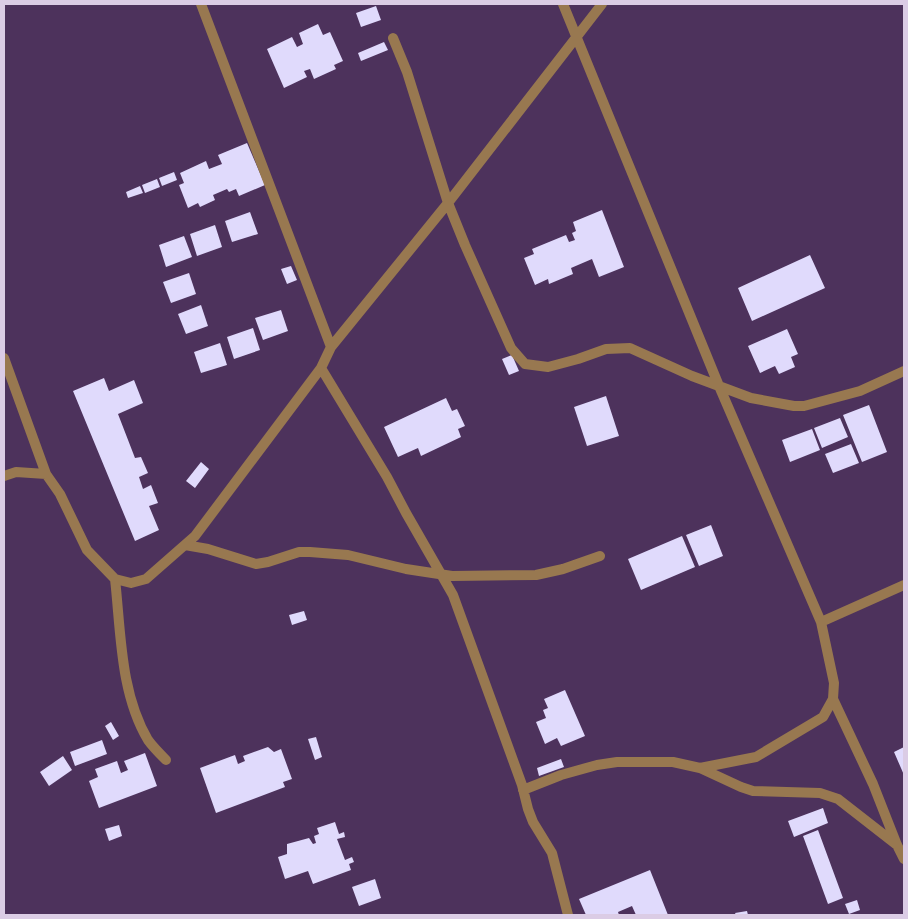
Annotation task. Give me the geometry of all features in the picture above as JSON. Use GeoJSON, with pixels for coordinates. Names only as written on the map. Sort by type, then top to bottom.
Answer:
{"type":"FeatureCollection","features":[{"type":"Feature","properties":{"kind":"street"},"geometry":{"type":"LineString","coordinates":[[201,4],[331,347]]}},
{"type":"Feature","properties":{"kind":"street"},"geometry":{"type":"LineString","coordinates":[[563,4],[718,386],[821,622],[834,683],[833,699],[823,717],[756,757],[700,768]]}},
{"type":"Feature","properties":{"kind":"street"},"geometry":{"type":"LineString","coordinates":[[4,358],[46,474],[60,494],[87,550],[115,579],[131,583],[146,579],[195,536],[321,368],[331,347],[448,203],[602,4]]}},
{"type":"Feature","properties":{"kind":"street"},"geometry":{"type":"LineString","coordinates":[[393,38],[407,72],[448,203],[511,348],[524,364],[548,367],[606,349],[630,348],[692,376],[751,398],[804,406],[860,390],[904,371]]}},
{"type":"Feature","properties":{"kind":"street"},"geometry":{"type":"LineString","coordinates":[[321,368],[387,477],[453,596],[524,790],[533,822],[552,853],[568,915]]}},
{"type":"Feature","properties":{"kind":"street"},"geometry":{"type":"LineString","coordinates":[[4,476],[16,472],[46,474]]}},
{"type":"Feature","properties":{"kind":"street"},"geometry":{"type":"LineString","coordinates":[[184,545],[208,549],[256,564],[299,552],[310,552],[348,555],[406,570],[440,575],[536,575],[563,569],[600,556]]}},
{"type":"Feature","properties":{"kind":"street"},"geometry":{"type":"LineString","coordinates":[[115,579],[125,667],[132,704],[149,741],[166,760]]}},
{"type":"Feature","properties":{"kind":"street"},"geometry":{"type":"LineString","coordinates":[[821,622],[904,585]]}},
{"type":"Feature","properties":{"kind":"street"},"geometry":{"type":"LineString","coordinates":[[833,699],[873,784],[904,859]]}},
{"type":"Feature","properties":{"kind":"street"},"geometry":{"type":"LineString","coordinates":[[524,790],[561,775],[597,765],[657,761],[673,762],[700,768],[753,791],[820,793],[838,799],[897,845]]}},
{"type":"Feature","properties":{"kind":"building"},"geometry":{"type":"Polygon","coordinates":[[[376,6],[381,20],[361,27],[356,13],[376,6]]]}},
{"type":"Feature","properties":{"kind":"building"},"geometry":{"type":"Polygon","coordinates":[[[318,24],[323,35],[330,32],[343,61],[334,65],[336,69],[314,79],[310,69],[304,71],[307,77],[284,88],[267,49],[292,37],[297,47],[303,44],[299,33],[318,24]]]}},
{"type":"Feature","properties":{"kind":"building"},"geometry":{"type":"Polygon","coordinates":[[[384,42],[388,50],[361,61],[358,53],[384,42]]]}},
{"type":"Feature","properties":{"kind":"building"},"geometry":{"type":"Polygon","coordinates":[[[247,143],[265,185],[239,196],[236,189],[229,192],[227,189],[213,195],[215,200],[200,207],[198,203],[188,208],[179,185],[184,183],[180,173],[206,161],[209,169],[222,164],[218,155],[247,143]]]}},
{"type":"Feature","properties":{"kind":"building"},"geometry":{"type":"Polygon","coordinates":[[[174,172],[177,180],[162,186],[159,178],[174,172]]]}},
{"type":"Feature","properties":{"kind":"building"},"geometry":{"type":"Polygon","coordinates":[[[157,179],[160,187],[145,193],[142,185],[157,179]]]}},
{"type":"Feature","properties":{"kind":"building"},"geometry":{"type":"Polygon","coordinates":[[[140,186],[143,193],[128,198],[126,192],[140,186]]]}},
{"type":"Feature","properties":{"kind":"building"},"geometry":{"type":"Polygon","coordinates":[[[602,210],[624,267],[599,277],[592,259],[571,268],[573,274],[549,284],[548,279],[535,285],[524,258],[534,254],[532,249],[566,235],[569,242],[575,240],[572,233],[576,231],[573,222],[602,210]]]}},
{"type":"Feature","properties":{"kind":"building"},"geometry":{"type":"Polygon","coordinates":[[[250,212],[258,234],[232,242],[225,221],[250,212]]]}},
{"type":"Feature","properties":{"kind":"building"},"geometry":{"type":"Polygon","coordinates":[[[215,225],[222,247],[197,256],[190,234],[215,225]]]}},
{"type":"Feature","properties":{"kind":"building"},"geometry":{"type":"Polygon","coordinates":[[[184,236],[192,257],[166,267],[159,245],[184,236]]]}},
{"type":"Feature","properties":{"kind":"building"},"geometry":{"type":"Polygon","coordinates":[[[810,255],[825,288],[752,321],[738,288],[810,255]]]}},
{"type":"Feature","properties":{"kind":"building"},"geometry":{"type":"Polygon","coordinates":[[[291,266],[297,280],[287,284],[281,269],[291,266]]]}},
{"type":"Feature","properties":{"kind":"building"},"geometry":{"type":"Polygon","coordinates":[[[189,273],[196,294],[171,303],[163,282],[189,273]]]}},
{"type":"Feature","properties":{"kind":"building"},"geometry":{"type":"Polygon","coordinates":[[[201,305],[208,326],[186,334],[178,314],[201,305]]]}},
{"type":"Feature","properties":{"kind":"building"},"geometry":{"type":"Polygon","coordinates":[[[281,310],[288,331],[263,340],[255,318],[281,310]]]}},
{"type":"Feature","properties":{"kind":"building"},"geometry":{"type":"Polygon","coordinates":[[[253,328],[260,350],[234,359],[227,337],[253,328]]]}},
{"type":"Feature","properties":{"kind":"building"},"geometry":{"type":"Polygon","coordinates":[[[787,329],[798,354],[791,357],[795,367],[779,374],[775,366],[760,373],[748,346],[787,329]]]}},
{"type":"Feature","properties":{"kind":"building"},"geometry":{"type":"Polygon","coordinates":[[[220,343],[227,365],[201,373],[194,352],[220,343]]]}},
{"type":"Feature","properties":{"kind":"building"},"geometry":{"type":"Polygon","coordinates":[[[512,355],[519,371],[509,375],[502,359],[512,355]]]}},
{"type":"Feature","properties":{"kind":"building"},"geometry":{"type":"Polygon","coordinates":[[[104,378],[109,391],[134,380],[143,403],[118,414],[135,458],[141,457],[148,473],[139,477],[143,489],[151,485],[158,503],[149,506],[159,530],[135,541],[73,391],[104,378]]]}},
{"type":"Feature","properties":{"kind":"building"},"geometry":{"type":"Polygon","coordinates":[[[606,396],[619,436],[587,446],[574,407],[606,396]]]}},
{"type":"Feature","properties":{"kind":"building"},"geometry":{"type":"Polygon","coordinates":[[[446,398],[452,411],[457,409],[465,426],[458,429],[461,437],[421,456],[418,448],[398,457],[384,427],[446,398]]]}},
{"type":"Feature","properties":{"kind":"building"},"geometry":{"type":"Polygon","coordinates":[[[869,405],[887,452],[862,462],[843,415],[869,405]]]}},
{"type":"Feature","properties":{"kind":"building"},"geometry":{"type":"Polygon","coordinates":[[[840,418],[848,437],[822,448],[814,428],[840,418]]]}},
{"type":"Feature","properties":{"kind":"building"},"geometry":{"type":"Polygon","coordinates":[[[812,429],[820,450],[790,462],[782,440],[812,429]]]}},
{"type":"Feature","properties":{"kind":"building"},"geometry":{"type":"Polygon","coordinates":[[[851,444],[859,463],[833,473],[825,454],[851,444]]]}},
{"type":"Feature","properties":{"kind":"building"},"geometry":{"type":"Polygon","coordinates":[[[201,462],[209,469],[195,488],[186,481],[201,462]]]}},
{"type":"Feature","properties":{"kind":"building"},"geometry":{"type":"Polygon","coordinates":[[[711,525],[723,556],[699,566],[686,535],[711,525]]]}},
{"type":"Feature","properties":{"kind":"building"},"geometry":{"type":"Polygon","coordinates":[[[682,536],[695,567],[641,590],[628,559],[682,536]]]}},
{"type":"Feature","properties":{"kind":"building"},"geometry":{"type":"Polygon","coordinates":[[[304,611],[307,620],[292,625],[289,615],[304,611]]]}},
{"type":"Feature","properties":{"kind":"building"},"geometry":{"type":"Polygon","coordinates":[[[565,690],[585,736],[561,746],[557,738],[545,744],[536,722],[546,718],[543,710],[548,708],[544,699],[565,690]]]}},
{"type":"Feature","properties":{"kind":"building"},"geometry":{"type":"Polygon","coordinates":[[[111,722],[119,736],[113,740],[105,726],[111,722]]]}},
{"type":"Feature","properties":{"kind":"building"},"geometry":{"type":"Polygon","coordinates":[[[316,737],[322,757],[315,760],[308,739],[316,737]]]}},
{"type":"Feature","properties":{"kind":"building"},"geometry":{"type":"Polygon","coordinates":[[[102,740],[107,754],[75,766],[70,752],[102,740]]]}},
{"type":"Feature","properties":{"kind":"building"},"geometry":{"type":"Polygon","coordinates":[[[268,747],[274,752],[281,749],[292,779],[283,782],[285,787],[216,813],[200,768],[235,755],[238,764],[245,761],[243,756],[268,747]]]}},
{"type":"Feature","properties":{"kind":"building"},"geometry":{"type":"Polygon","coordinates":[[[904,747],[904,775],[894,752],[904,747]]]}},
{"type":"Feature","properties":{"kind":"building"},"geometry":{"type":"Polygon","coordinates":[[[145,753],[157,786],[99,808],[89,781],[98,777],[95,769],[117,761],[121,773],[128,770],[124,761],[145,753]]]}},
{"type":"Feature","properties":{"kind":"building"},"geometry":{"type":"Polygon","coordinates":[[[63,756],[72,770],[49,786],[40,772],[63,756]]]}},
{"type":"Feature","properties":{"kind":"building"},"geometry":{"type":"Polygon","coordinates":[[[561,759],[564,767],[539,776],[537,768],[561,759]]]}},
{"type":"Feature","properties":{"kind":"building"},"geometry":{"type":"Polygon","coordinates":[[[823,808],[828,823],[794,837],[788,821],[823,808]]]}},
{"type":"Feature","properties":{"kind":"building"},"geometry":{"type":"Polygon","coordinates":[[[335,822],[339,834],[344,832],[345,837],[337,839],[345,860],[352,857],[354,862],[349,864],[351,870],[313,884],[308,871],[285,879],[278,857],[287,854],[287,844],[309,838],[313,844],[316,843],[314,836],[319,834],[317,828],[335,822]]]}},
{"type":"Feature","properties":{"kind":"building"},"geometry":{"type":"Polygon","coordinates":[[[119,825],[122,836],[109,841],[105,829],[119,825]]]}},
{"type":"Feature","properties":{"kind":"building"},"geometry":{"type":"Polygon","coordinates":[[[818,830],[843,898],[828,904],[803,836],[818,830]]]}},
{"type":"Feature","properties":{"kind":"building"},"geometry":{"type":"Polygon","coordinates":[[[650,870],[668,915],[636,915],[632,906],[618,912],[619,915],[586,915],[579,899],[650,870]]]}},
{"type":"Feature","properties":{"kind":"building"},"geometry":{"type":"Polygon","coordinates":[[[375,879],[381,898],[359,906],[352,887],[375,879]]]}},
{"type":"Feature","properties":{"kind":"building"},"geometry":{"type":"Polygon","coordinates":[[[857,900],[860,910],[849,914],[845,904],[857,900]]]}},
{"type":"Feature","properties":{"kind":"building"},"geometry":{"type":"Polygon","coordinates":[[[747,911],[748,915],[736,915],[735,913],[747,911]]]}}]}
